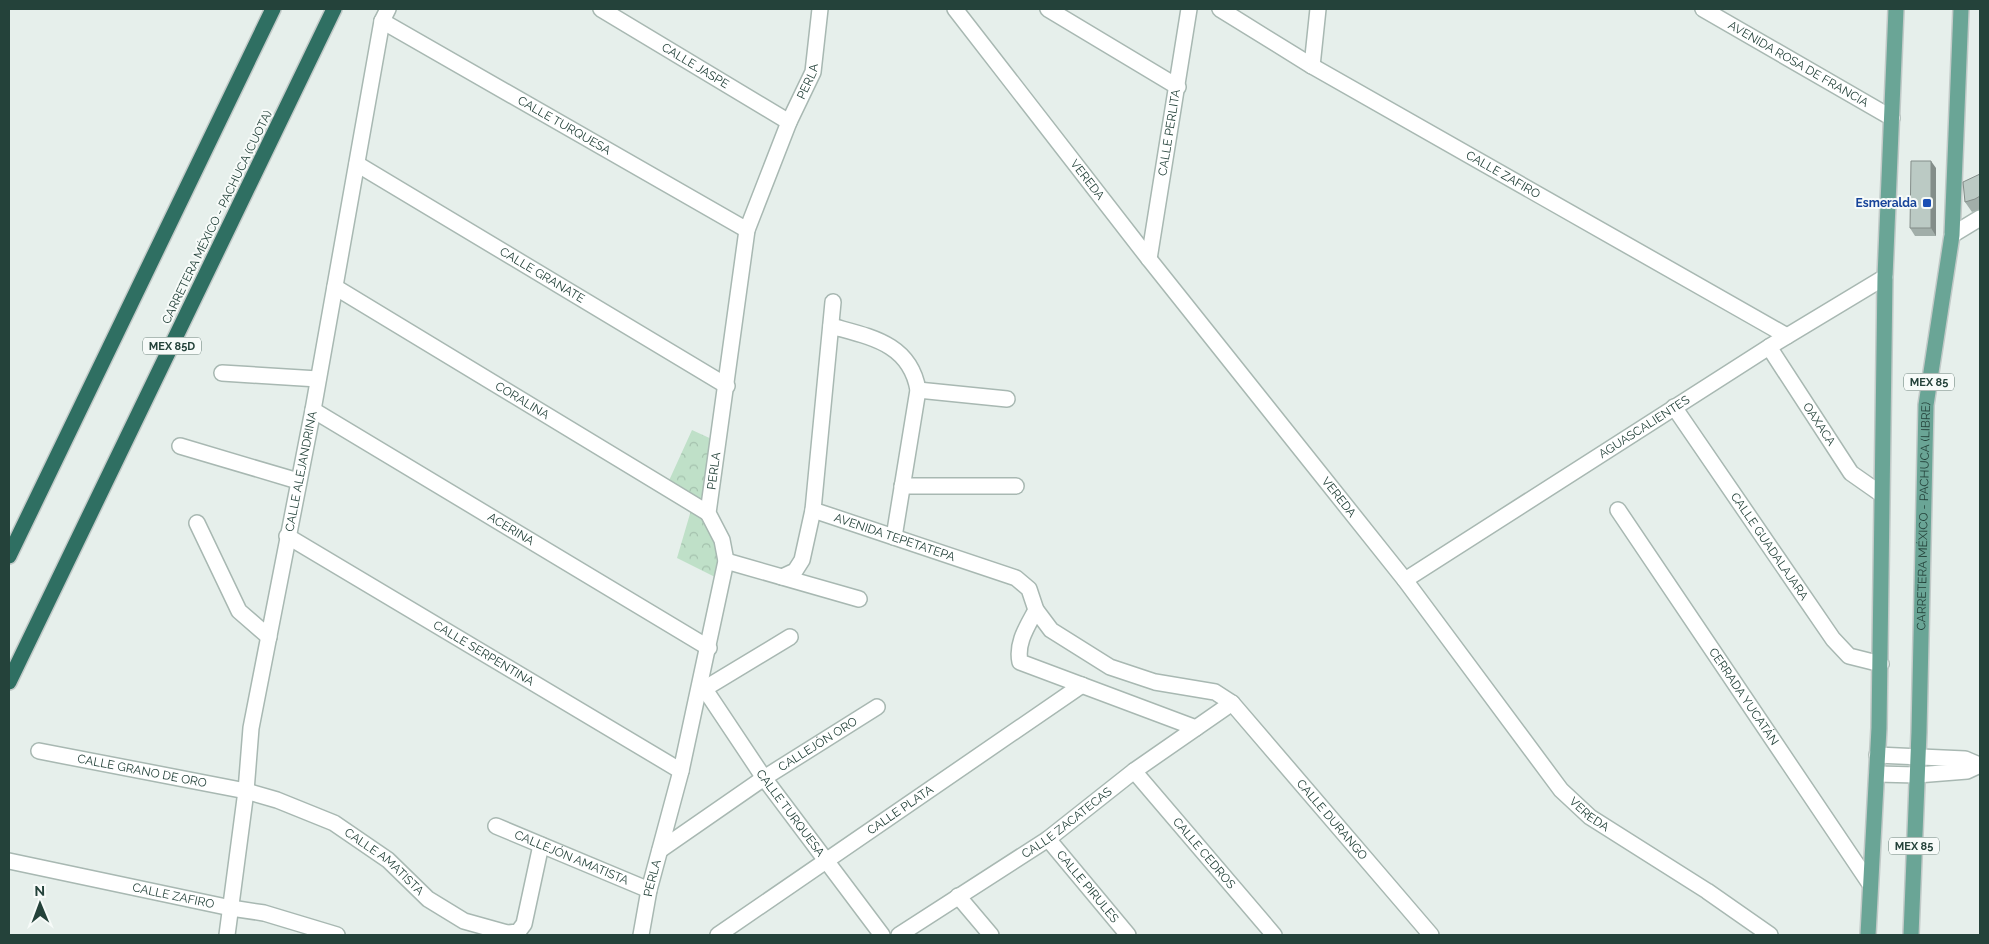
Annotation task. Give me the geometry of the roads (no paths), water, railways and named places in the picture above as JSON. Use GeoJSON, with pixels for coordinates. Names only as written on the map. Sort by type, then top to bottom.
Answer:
{"type":"FeatureCollection","features":[{"type":"Feature","properties":{"kind":"highway"},"geometry":{"type":"LineString","coordinates":[[9,556],[273,9]]}},
{"type":"Feature","properties":{"kind":"highway","name":"CARRETERA MÉXICO - PACHUCA (CUOTA)"},"geometry":{"type":"LineString","coordinates":[[9,682],[334,9]]}},
{"type":"Feature","properties":{"kind":"main road","name":"MEX 85"},"geometry":{"type":"LineString","coordinates":[[1868,935],[1881,664],[1881,494],[1885,277],[1896,9]]}},
{"type":"Feature","properties":{"kind":"main road","name":"CARRETERA MÉXICO - PACHUCA (LIBRE)"},"geometry":{"type":"LineString","coordinates":[[1911,935],[1918,757],[1926,405],[1952,235],[1961,9]]}},
{"type":"Feature","properties":{"kind":"street","name":"CALLE JASPE"},"geometry":{"type":"LineString","coordinates":[[601,9],[789,122]]}},
{"type":"Feature","properties":{"kind":"street","name":"PERLA"},"geometry":{"type":"LineString","coordinates":[[641,935],[649,890],[701,690],[726,561],[722,540],[708,513],[747,230],[789,122],[812,72],[820,9]]}},
{"type":"Feature","properties":{"kind":"street","name":"VEREDA"},"geometry":{"type":"LineString","coordinates":[[954,9],[1405,580],[1561,790],[1590,817],[1707,890],[1770,935]]}},
{"type":"Feature","properties":{"kind":"street"},"geometry":{"type":"LineString","coordinates":[[1048,9],[1178,88]]}},
{"type":"Feature","properties":{"kind":"street","name":"CALLE PERLITA"},"geometry":{"type":"LineString","coordinates":[[1149,258],[1190,9]]}},
{"type":"Feature","properties":{"kind":"street","name":"CALLE ZAFIRO"},"geometry":{"type":"LineString","coordinates":[[1220,9],[1312,66],[1787,336]]}},
{"type":"Feature","properties":{"kind":"street"},"geometry":{"type":"LineString","coordinates":[[1312,66],[1318,9]]}},
{"type":"Feature","properties":{"kind":"street","name":"AVENIDA ROSA DE FRANCIA"},"geometry":{"type":"LineString","coordinates":[[1703,9],[1892,118]]}},
{"type":"Feature","properties":{"kind":"street","name":"CALLE ALEJANDRINA"},"geometry":{"type":"LineString","coordinates":[[227,935],[246,791],[250,728],[313,410],[385,15]]}},
{"type":"Feature","properties":{"kind":"street","name":"CALLE TURQUESA"},"geometry":{"type":"LineString","coordinates":[[385,15],[747,230]]}},
{"type":"Feature","properties":{"kind":"street","name":"CALLE GRANATE"},"geometry":{"type":"LineString","coordinates":[[357,164],[727,386]]}},
{"type":"Feature","properties":{"kind":"street"},"geometry":{"type":"LineString","coordinates":[[1952,235],[1980,218]]}},
{"type":"Feature","properties":{"kind":"street","name":"AGUASCALIENTES"},"geometry":{"type":"LineString","coordinates":[[1405,580],[1769,347],[1885,277]]}},
{"type":"Feature","properties":{"kind":"street","name":"CORALINA"},"geometry":{"type":"LineString","coordinates":[[335,287],[708,513]]}},
{"type":"Feature","properties":{"kind":"street"},"geometry":{"type":"LineString","coordinates":[[782,577],[795,571],[802,560],[812,510],[833,302]]}},
{"type":"Feature","properties":{"kind":"street"},"geometry":{"type":"LineString","coordinates":[[831,326],[878,340],[904,357],[915,373],[918,390],[894,537]]}},
{"type":"Feature","properties":{"kind":"street","name":"OAXACA"},"geometry":{"type":"LineString","coordinates":[[1769,347],[1851,473],[1881,494]]}},
{"type":"Feature","properties":{"kind":"street"},"geometry":{"type":"LineString","coordinates":[[222,373],[318,379]]}},
{"type":"Feature","properties":{"kind":"street"},"geometry":{"type":"LineString","coordinates":[[918,390],[1007,399]]}},
{"type":"Feature","properties":{"kind":"street","name":"CALLE GUADALAJARA"},"geometry":{"type":"LineString","coordinates":[[1674,407],[1833,639],[1849,656],[1881,664]]}},
{"type":"Feature","properties":{"kind":"street","name":"ACERINA"},"geometry":{"type":"LineString","coordinates":[[313,410],[708,648]]}},
{"type":"Feature","properties":{"kind":"street"},"geometry":{"type":"LineString","coordinates":[[180,446],[298,481]]}},
{"type":"Feature","properties":{"kind":"street"},"geometry":{"type":"LineString","coordinates":[[902,486],[1016,486]]}},
{"type":"Feature","properties":{"kind":"street","name":"AVENIDA TEPETATEPA"},"geometry":{"type":"LineString","coordinates":[[812,510],[1016,578],[1029,589],[1036,610],[1051,630],[1110,667],[1155,682],[1215,692],[1232,703]]}},
{"type":"Feature","properties":{"kind":"street","name":"CERRADA YUCATÁN"},"geometry":{"type":"LineString","coordinates":[[1618,510],[1870,884]]}},
{"type":"Feature","properties":{"kind":"street"},"geometry":{"type":"LineString","coordinates":[[197,523],[238,611],[269,637]]}},
{"type":"Feature","properties":{"kind":"street","name":"CALLE SERPENTINA"},"geometry":{"type":"LineString","coordinates":[[287,536],[681,771]]}},
{"type":"Feature","properties":{"kind":"street"},"geometry":{"type":"LineString","coordinates":[[726,561],[859,599]]}},
{"type":"Feature","properties":{"kind":"street"},"geometry":{"type":"LineString","coordinates":[[1036,610],[1020,642],[1018,651],[1020,662],[1196,728]]}},
{"type":"Feature","properties":{"kind":"street"},"geometry":{"type":"LineString","coordinates":[[701,690],[790,637]]}},
{"type":"Feature","properties":{"kind":"street","name":"CALLE PLATA"},"geometry":{"type":"LineString","coordinates":[[718,935],[1082,685]]}},
{"type":"Feature","properties":{"kind":"street","name":"CALLE TURQUESA"},"geometry":{"type":"LineString","coordinates":[[701,690],[826,862],[882,935]]}},
{"type":"Feature","properties":{"kind":"street","name":"CALLE ZACATECAS"},"geometry":{"type":"LineString","coordinates":[[899,935],[1048,839],[1134,771],[1232,703]]}},
{"type":"Feature","properties":{"kind":"street","name":"CALLE DURANGO"},"geometry":{"type":"LineString","coordinates":[[1232,703],[1431,935]]}},
{"type":"Feature","properties":{"kind":"street","name":"CALLEJÓN ORO"},"geometry":{"type":"LineString","coordinates":[[660,850],[764,778],[877,707]]}},
{"type":"Feature","properties":{"kind":"street","name":"CALLE GRANO DE ORO"},"geometry":{"type":"LineString","coordinates":[[39,751],[246,791]]}},
{"type":"Feature","properties":{"kind":"street"},"geometry":{"type":"LineString","coordinates":[[1877,754],[1964,758],[1979,765]]}},
{"type":"Feature","properties":{"kind":"street"},"geometry":{"type":"LineString","coordinates":[[1877,774],[1917,775],[1967,771],[1979,765]]}},
{"type":"Feature","properties":{"kind":"street","name":"CALLE CEDROS"},"geometry":{"type":"LineString","coordinates":[[1134,771],[1274,935]]}},
{"type":"Feature","properties":{"kind":"street","name":"CALLE AMATISTA"},"geometry":{"type":"LineString","coordinates":[[246,791],[277,800],[334,824],[388,860],[428,899],[464,921],[507,933],[518,932],[524,924],[541,845]]}},
{"type":"Feature","properties":{"kind":"street","name":"CALLEJÓN AMATISTA"},"geometry":{"type":"LineString","coordinates":[[496,826],[649,890]]}},
{"type":"Feature","properties":{"kind":"street","name":"CALLE PIRULES"},"geometry":{"type":"LineString","coordinates":[[1048,839],[1128,935]]}},
{"type":"Feature","properties":{"kind":"street","name":"CALLE ZAFIRO"},"geometry":{"type":"LineString","coordinates":[[9,861],[230,908],[264,913],[337,935]]}},
{"type":"Feature","properties":{"kind":"street"},"geometry":{"type":"LineString","coordinates":[[958,896],[991,935]]}},
{"type":"Feature","properties":{"kind":"place","name":"Esmeralda"},"geometry":{"type":"Point","coordinates":[1927,203]}}]}
